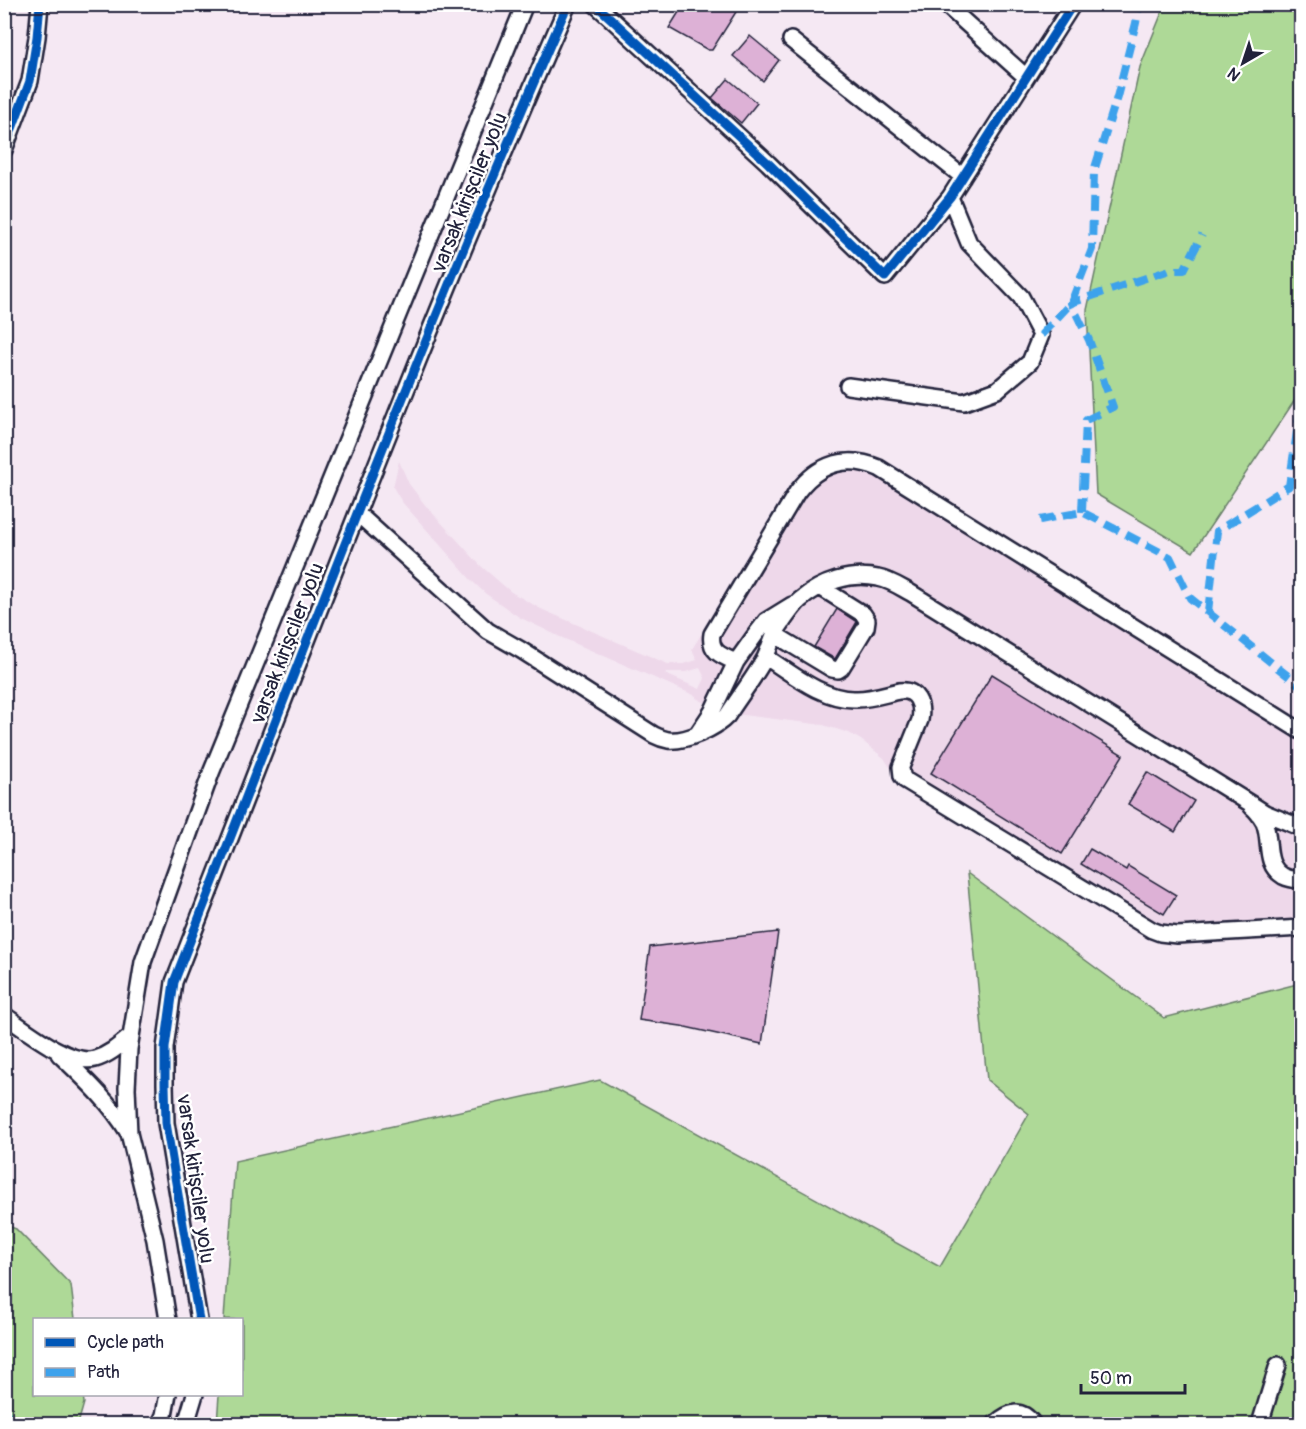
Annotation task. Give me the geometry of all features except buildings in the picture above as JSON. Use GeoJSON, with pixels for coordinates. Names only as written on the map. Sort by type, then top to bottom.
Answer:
{"type":"FeatureCollection","features":[{"type":"Feature","properties":{"kind":"street"},"geometry":{"type":"LineString","coordinates":[[4,150],[30,81],[40,4]]}},
{"type":"Feature","properties":{"kind":"street","name":"varsak kirişciler yolu"},"geometry":{"type":"LineString","coordinates":[[168,1318],[155,1240],[129,1133],[127,1088],[129,1049],[143,962],[211,773],[525,4]]}},
{"type":"Feature","properties":{"kind":"street","name":"varsak kirişciler yolu"},"geometry":{"type":"LineString","coordinates":[[199,1318],[166,1123],[165,1048],[174,982],[386,441],[528,95],[568,4]]}},
{"type":"Feature","properties":{"kind":"street"},"geometry":{"type":"LineString","coordinates":[[595,4],[768,163],[885,278],[950,197],[1073,4]]}},
{"type":"Feature","properties":{"kind":"street"},"geometry":{"type":"LineString","coordinates":[[945,4],[1026,77]]}},
{"type":"Feature","properties":{"kind":"street"},"geometry":{"type":"LineString","coordinates":[[791,40],[963,177]]}},
{"type":"Feature","properties":{"kind":"street"},"geometry":{"type":"LineString","coordinates":[[4,133],[16,119]]}},
{"type":"Feature","properties":{"kind":"street"},"geometry":{"type":"LineString","coordinates":[[848,386],[964,402],[997,390],[1030,362],[1041,336],[1020,297],[969,243],[950,197]]}},
{"type":"Feature","properties":{"kind":"street"},"geometry":{"type":"LineString","coordinates":[[736,662],[715,650],[711,642],[712,634],[804,483],[825,466],[856,461],[879,468],[1302,732]]}},
{"type":"Feature","properties":{"kind":"street"},"geometry":{"type":"LineString","coordinates":[[357,513],[488,631],[654,735],[666,740],[677,740],[698,734],[716,726],[727,716],[766,657],[774,634],[800,600]]}},
{"type":"Feature","properties":{"kind":"street"},"geometry":{"type":"LineString","coordinates":[[698,734],[712,712],[736,662],[766,621],[820,587],[838,579],[851,576],[880,578],[894,583],[1266,813],[1302,828]]}},
{"type":"Feature","properties":{"kind":"street"},"geometry":{"type":"LineString","coordinates":[[774,634],[832,669],[841,668],[866,627],[867,620],[863,614],[820,587]]}},
{"type":"Feature","properties":{"kind":"street"},"geometry":{"type":"LineString","coordinates":[[766,657],[815,687],[835,696],[856,699],[898,691],[912,693],[920,703],[921,713],[901,767],[900,772],[905,780],[1152,930],[1177,935],[1302,928]]}},
{"type":"Feature","properties":{"kind":"street"},"geometry":{"type":"LineString","coordinates":[[1251,804],[1264,822],[1271,864],[1289,879],[1302,879]]}},
{"type":"Feature","properties":{"kind":"street"},"geometry":{"type":"LineString","coordinates":[[4,1015],[52,1048],[116,1112],[129,1133]]}},
{"type":"Feature","properties":{"kind":"street"},"geometry":{"type":"LineString","coordinates":[[52,1048],[71,1057],[93,1060],[108,1055],[131,1036]]}},
{"type":"Feature","properties":{"kind":"street"},"geometry":{"type":"LineString","coordinates":[[1260,1425],[1278,1365]]}},
{"type":"Feature","properties":{"kind":"street"},"geometry":{"type":"LineString","coordinates":[[160,1425],[168,1396]]}},
{"type":"Feature","properties":{"kind":"street"},"geometry":{"type":"LineString","coordinates":[[186,1425],[195,1396]]}},
{"type":"Feature","properties":{"kind":"street"},"geometry":{"type":"LineString","coordinates":[[995,1425],[1005,1416],[1018,1413],[1024,1415],[1033,1425]]}},
{"type":"Feature","properties":{"kind":"shaded area"},"geometry":{"type":"Polygon","coordinates":[[[855,452],[872,455],[888,463],[1301,719],[1301,935],[1171,943],[1159,941],[1139,932],[907,791],[898,783],[884,758],[849,733],[823,725],[720,710],[696,696],[519,617],[486,594],[472,581],[402,502],[393,487],[399,461],[409,484],[426,506],[481,566],[511,592],[541,609],[668,664],[684,664],[697,660],[692,649],[789,487],[813,464],[827,455],[855,452]],[[700,668],[686,672],[666,672],[665,674],[700,689],[705,678],[700,668]]]}},
{"type":"Feature","properties":{"kind":"green space"},"geometry":{"type":"Polygon","coordinates":[[[1165,5],[1301,5],[1301,391],[1193,552],[1096,494],[1087,310],[1140,67],[1165,5]]]}},
{"type":"Feature","properties":{"kind":"green space"},"geometry":{"type":"Polygon","coordinates":[[[967,873],[1164,1018],[1301,983],[1301,1424],[217,1424],[219,1396],[243,1396],[243,1318],[224,1318],[235,1161],[600,1080],[940,1267],[1029,1114],[987,1080],[967,873]]]}},
{"type":"Feature","properties":{"kind":"green space"},"geometry":{"type":"Polygon","coordinates":[[[5,1225],[16,1229],[71,1285],[75,1318],[33,1318],[33,1396],[83,1396],[84,1403],[78,1424],[5,1424],[5,1225]]]}},
{"type":"Feature","properties":{"kind":"marked path"},"geometry":{"type":"LineString","coordinates":[[1041,335],[1071,303],[1092,249],[1094,171],[1117,97],[1139,4]]}},
{"type":"Feature","properties":{"kind":"marked path"},"geometry":{"type":"LineString","coordinates":[[1082,512],[1086,420],[1113,407],[1089,340],[1071,303],[1170,270],[1184,270],[1202,235]]}},
{"type":"Feature","properties":{"kind":"marked path"},"geometry":{"type":"LineString","coordinates":[[1208,612],[1217,531],[1289,486],[1299,418],[1302,417]]}},
{"type":"Feature","properties":{"kind":"marked path"},"geometry":{"type":"LineString","coordinates":[[1040,520],[1082,512],[1170,557],[1190,598],[1302,687]]}},
{"type":"Feature","properties":{"kind":"marked path"},"geometry":{"type":"LineString","coordinates":[[4,1407],[11,1424]]}},
{"type":"Feature","properties":{"kind":"cycle path"},"geometry":{"type":"LineString","coordinates":[[4,150],[30,81],[40,4]]}},
{"type":"Feature","properties":{"kind":"cycle path"},"geometry":{"type":"LineString","coordinates":[[199,1318],[166,1123],[165,1048],[174,982],[415,369],[568,4]]}},
{"type":"Feature","properties":{"kind":"cycle path"},"geometry":{"type":"LineString","coordinates":[[595,4],[768,163],[885,277],[950,197],[1073,4]]}}]}
